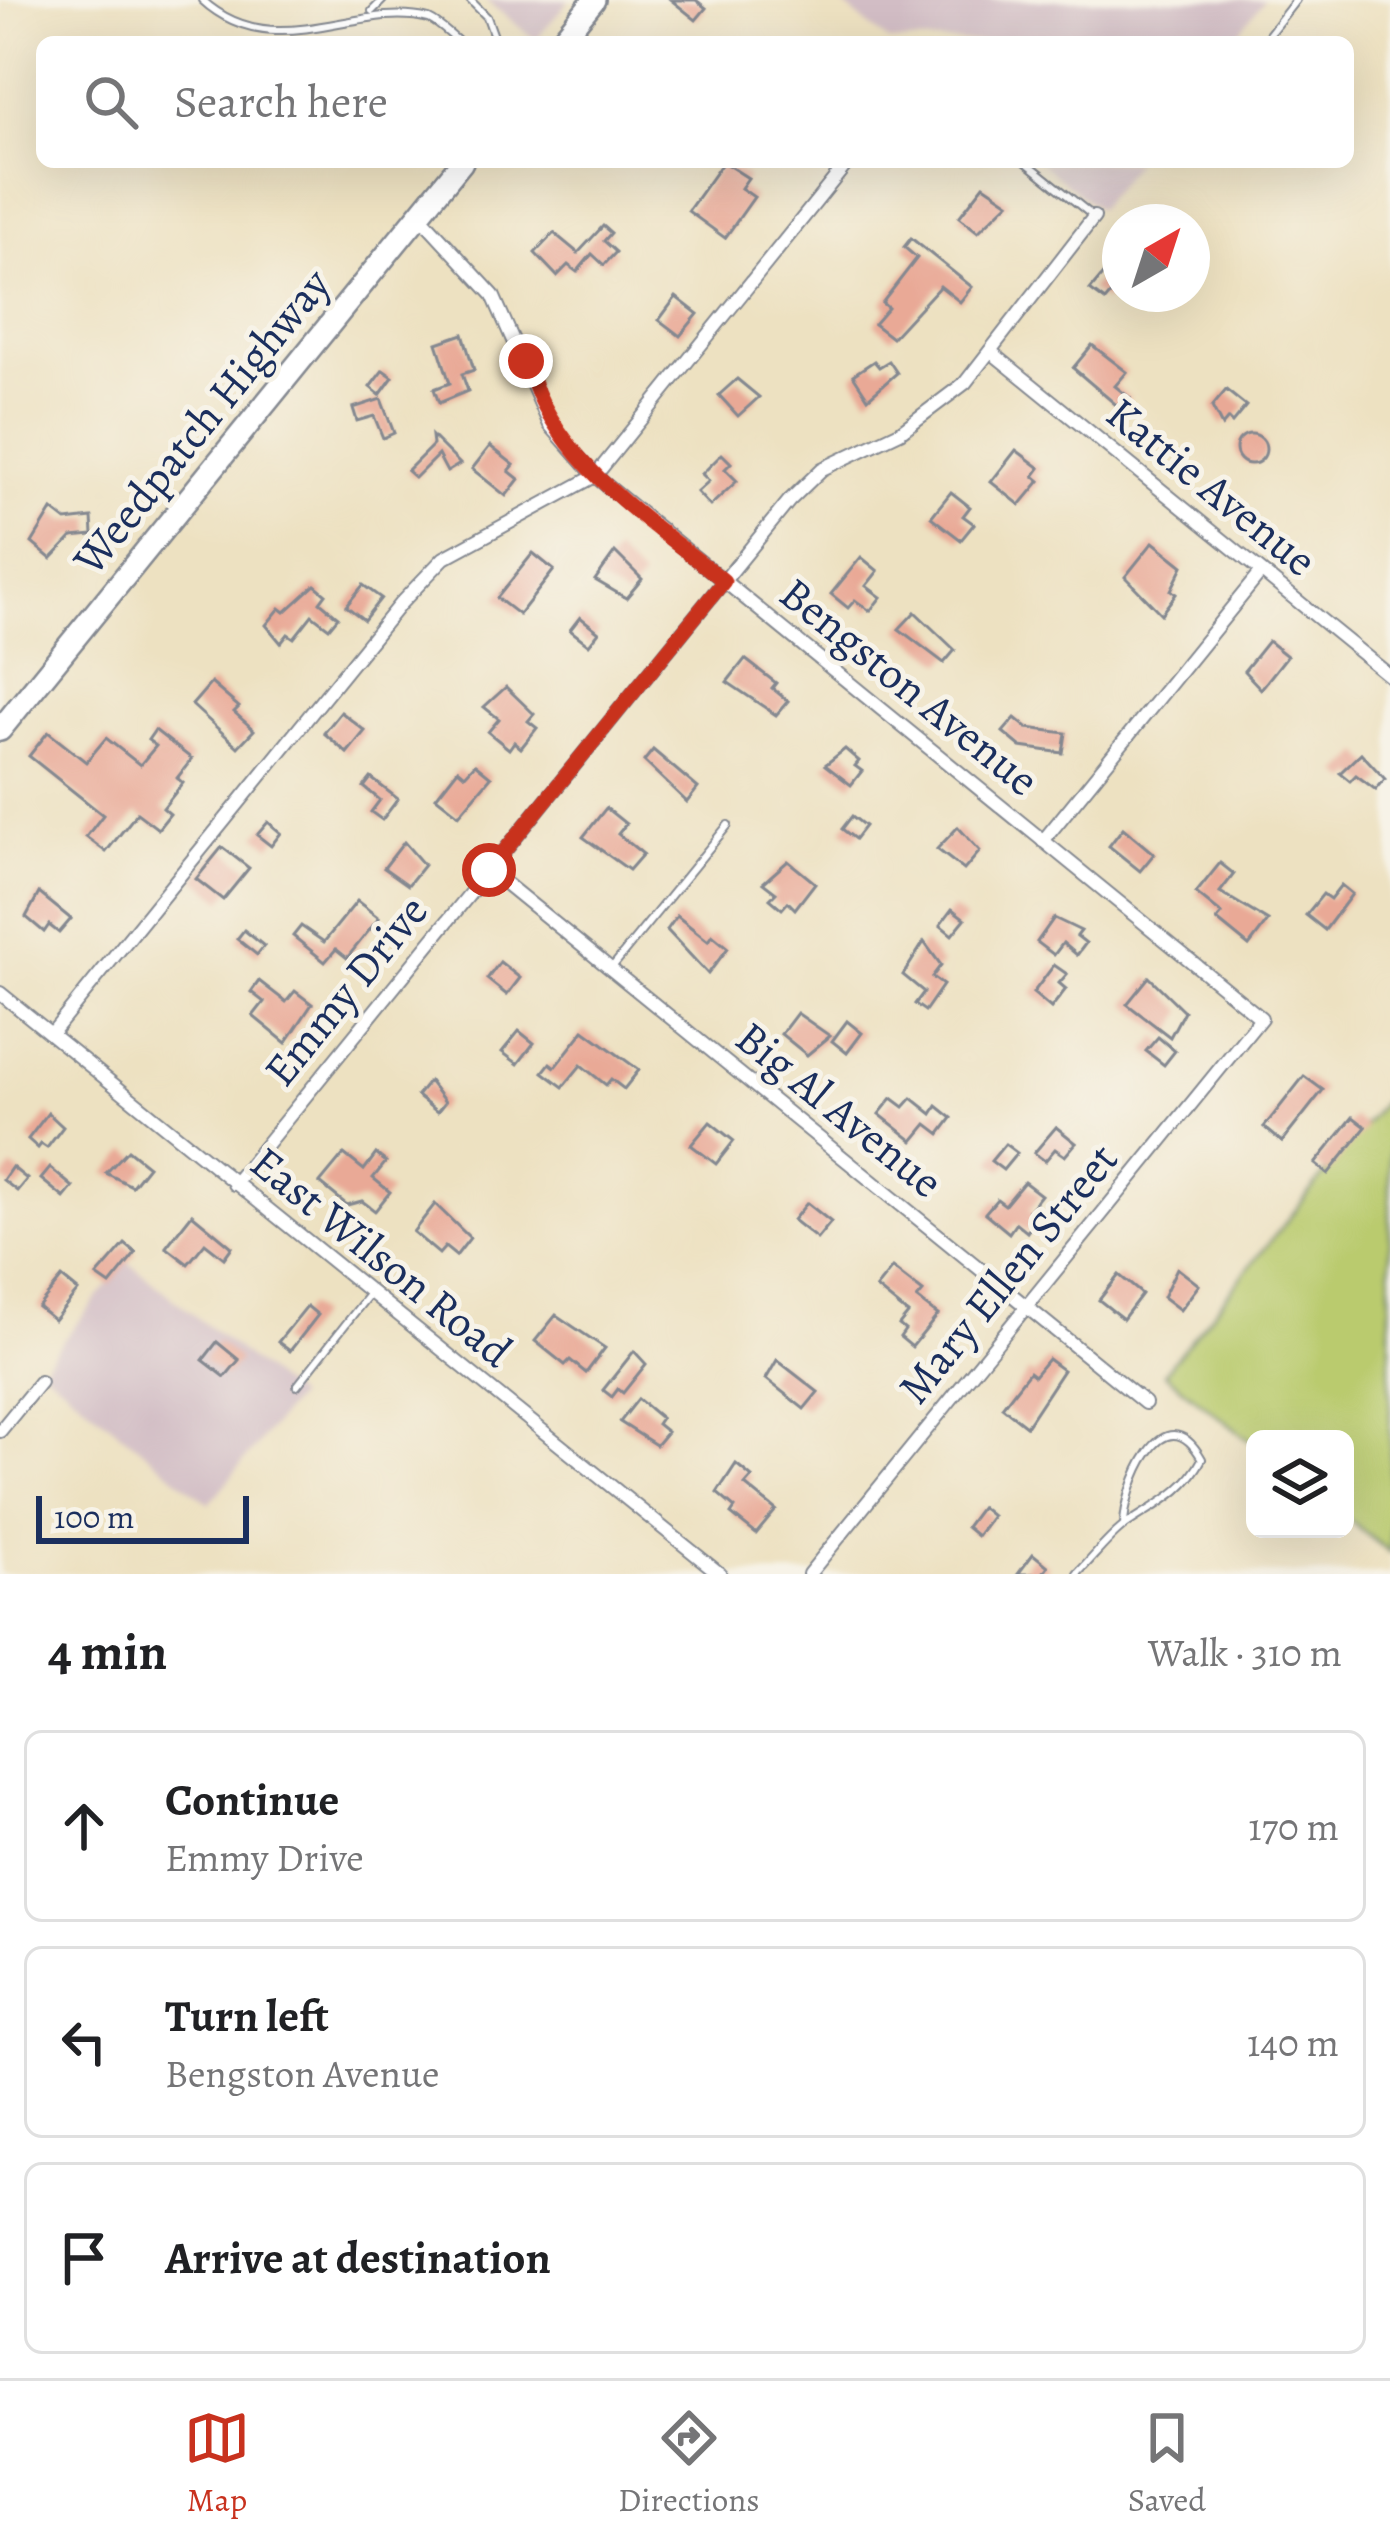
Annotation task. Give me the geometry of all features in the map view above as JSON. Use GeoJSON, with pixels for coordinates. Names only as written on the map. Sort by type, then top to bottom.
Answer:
{"type":"FeatureCollection","features":[{"type":"Feature","properties":{"kind":"main road"},"geometry":{"type":"LineString","coordinates":[[565,36],[594,0]]}},
{"type":"Feature","properties":{"kind":"main road","name":"Weedpatch Highway"},"geometry":{"type":"LineString","coordinates":[[0,730],[457,168]]}},
{"type":"Feature","properties":{"kind":"street"},"geometry":{"type":"LineString","coordinates":[[52,1033],[400,604],[444,558],[595,476],[843,168]]}},
{"type":"Feature","properties":{"kind":"street","name":"Bengston Avenue"},"geometry":{"type":"LineString","coordinates":[[419,215],[493,296],[550,425],[595,476],[1261,1018]]}},
{"type":"Feature","properties":{"kind":"street","name":"Emmy Drive"},"geometry":{"type":"LineString","coordinates":[[234,1184],[724,581],[822,469],[934,410],[990,351],[1094,217]]}},
{"type":"Feature","properties":{"kind":"street","name":"Kattie Avenue"},"geometry":{"type":"LineString","coordinates":[[990,351],[1390,676]]}},
{"type":"Feature","properties":{"kind":"street"},"geometry":{"type":"LineString","coordinates":[[1043,841],[1262,572]]}},
{"type":"Feature","properties":{"kind":"street","name":"Big Al Avenue"},"geometry":{"type":"LineString","coordinates":[[489,870],[1145,1403]]}},
{"type":"Feature","properties":{"kind":"street","name":"East Wilson Road"},"geometry":{"type":"LineString","coordinates":[[0,993],[720,1574]]}},
{"type":"Feature","properties":{"kind":"street","name":"Mary Ellen Street"},"geometry":{"type":"LineString","coordinates":[[809,1574],[1261,1018]]}},
{"type":"Feature","properties":{"kind":"street"},"geometry":{"type":"LineString","coordinates":[[0,1432],[40,1382]]}},
{"type":"Feature","properties":{"kind":"lane"},"geometry":{"type":"LineString","coordinates":[[202,0],[239,21],[273,28],[372,10],[428,18],[451,36]]}},
{"type":"Feature","properties":{"kind":"lane"},"geometry":{"type":"LineString","coordinates":[[372,10],[383,0]]}},
{"type":"Feature","properties":{"kind":"lane"},"geometry":{"type":"LineString","coordinates":[[470,0],[488,17],[494,36]]}},
{"type":"Feature","properties":{"kind":"lane"},"geometry":{"type":"LineString","coordinates":[[1268,36],[1296,0]]}},
{"type":"Feature","properties":{"kind":"lane"},"geometry":{"type":"LineString","coordinates":[[1033,168],[1094,217]]}},
{"type":"Feature","properties":{"kind":"lane"},"geometry":{"type":"LineString","coordinates":[[610,969],[728,825]]}},
{"type":"Feature","properties":{"kind":"lane"},"geometry":{"type":"LineString","coordinates":[[296,1386],[370,1293]]}},
{"type":"Feature","properties":{"kind":"lane"},"geometry":{"type":"LineString","coordinates":[[1077,1574],[1124,1526],[1154,1511],[1193,1476],[1202,1459],[1194,1445],[1180,1438],[1154,1444],[1136,1466],[1124,1500],[1124,1526]]}},
{"type":"Feature","properties":{"kind":"shaded area"},"geometry":{"type":"Polygon","coordinates":[[[485,0],[569,0],[539,36],[531,36],[485,0]]]}},
{"type":"Feature","properties":{"kind":"shaded area"},"geometry":{"type":"Polygon","coordinates":[[[837,0],[1264,0],[1236,36],[882,36],[837,0]]]}},
{"type":"Feature","properties":{"kind":"shaded area"},"geometry":{"type":"Polygon","coordinates":[[[1047,168],[1130,168],[1098,209],[1047,168]]]}},
{"type":"Feature","properties":{"kind":"shaded area"},"geometry":{"type":"Polygon","coordinates":[[[127,1261],[296,1397],[209,1504],[41,1368],[127,1261]]]}},
{"type":"Feature","properties":{"kind":"green space"},"geometry":{"type":"Polygon","coordinates":[[[1390,1093],[1390,1553],[1354,1524],[1354,1430],[1246,1430],[1246,1438],[1164,1373],[1390,1093]]]}},
{"type":"Feature","properties":{"kind":"building"},"geometry":{"type":"Polygon","coordinates":[[[671,0],[696,0],[706,8],[696,20],[671,0]]]}},
{"type":"Feature","properties":{"kind":"building"},"geometry":{"type":"Polygon","coordinates":[[[719,168],[732,168],[748,178],[741,188],[754,197],[725,238],[688,211],[719,168]]]}},
{"type":"Feature","properties":{"kind":"building"},"geometry":{"type":"Polygon","coordinates":[[[984,185],[1009,202],[978,232],[959,217],[984,185]]]}},
{"type":"Feature","properties":{"kind":"building"},"geometry":{"type":"Polygon","coordinates":[[[603,226],[611,233],[604,241],[616,252],[604,265],[592,254],[577,272],[568,265],[557,276],[535,253],[554,233],[578,253],[603,226]]]}},
{"type":"Feature","properties":{"kind":"building"},"geometry":{"type":"Polygon","coordinates":[[[911,238],[972,287],[960,302],[940,286],[892,338],[874,324],[888,308],[882,303],[917,258],[904,247],[911,238]]]}},
{"type":"Feature","properties":{"kind":"building"},"geometry":{"type":"Polygon","coordinates":[[[1102,276],[1102,299],[1090,290],[1102,276]]]}},
{"type":"Feature","properties":{"kind":"building"},"geometry":{"type":"Polygon","coordinates":[[[676,297],[698,314],[680,336],[659,320],[676,297]]]}},
{"type":"Feature","properties":{"kind":"building"},"geometry":{"type":"Polygon","coordinates":[[[463,334],[474,370],[462,374],[468,391],[439,403],[434,389],[450,383],[437,343],[463,334]]]}},
{"type":"Feature","properties":{"kind":"building"},"geometry":{"type":"Polygon","coordinates":[[[1092,345],[1127,372],[1115,386],[1130,398],[1121,409],[1073,368],[1092,345]]]}},
{"type":"Feature","properties":{"kind":"building"},"geometry":{"type":"Polygon","coordinates":[[[874,361],[879,367],[889,361],[897,373],[868,398],[853,375],[874,361]]]}},
{"type":"Feature","properties":{"kind":"building"},"geometry":{"type":"Polygon","coordinates":[[[383,370],[393,377],[380,395],[370,387],[383,370]]]}},
{"type":"Feature","properties":{"kind":"building"},"geometry":{"type":"Polygon","coordinates":[[[737,379],[759,397],[738,416],[719,395],[737,379]]]}},
{"type":"Feature","properties":{"kind":"building"},"geometry":{"type":"Polygon","coordinates":[[[1226,390],[1246,406],[1232,423],[1228,419],[1222,426],[1212,407],[1226,390]]]}},
{"type":"Feature","properties":{"kind":"building"},"geometry":{"type":"Polygon","coordinates":[[[381,399],[394,433],[383,438],[374,416],[357,421],[353,408],[381,399]]]}},
{"type":"Feature","properties":{"kind":"building"},"geometry":{"type":"Polygon","coordinates":[[[1251,434],[1262,438],[1266,449],[1262,460],[1251,464],[1240,460],[1236,449],[1240,438],[1251,434]]]}},
{"type":"Feature","properties":{"kind":"building"},"geometry":{"type":"Polygon","coordinates":[[[432,436],[460,464],[447,472],[438,455],[415,478],[407,471],[433,445],[432,436]]]}},
{"type":"Feature","properties":{"kind":"building"},"geometry":{"type":"Polygon","coordinates":[[[490,446],[514,465],[509,471],[519,479],[506,496],[472,469],[490,446]]]}},
{"type":"Feature","properties":{"kind":"building"},"geometry":{"type":"Polygon","coordinates":[[[1016,450],[1040,468],[1034,476],[1040,481],[1020,505],[991,482],[1016,450]]]}},
{"type":"Feature","properties":{"kind":"building"},"geometry":{"type":"Polygon","coordinates":[[[722,454],[731,463],[725,469],[737,481],[710,506],[697,492],[709,481],[702,474],[722,454]]]}},
{"type":"Feature","properties":{"kind":"building"},"geometry":{"type":"Polygon","coordinates":[[[951,492],[970,507],[963,516],[974,524],[961,540],[931,517],[951,492]]]}},
{"type":"Feature","properties":{"kind":"building"},"geometry":{"type":"Polygon","coordinates":[[[52,510],[66,521],[92,518],[93,535],[72,537],[51,559],[32,543],[52,510]]]}},
{"type":"Feature","properties":{"kind":"building"},"geometry":{"type":"Polygon","coordinates":[[[1153,542],[1183,566],[1171,590],[1176,594],[1161,614],[1125,577],[1153,542]]]}},
{"type":"Feature","properties":{"kind":"building"},"geometry":{"type":"Polygon","coordinates":[[[615,552],[642,579],[626,598],[595,580],[615,552]]]}},
{"type":"Feature","properties":{"kind":"building"},"geometry":{"type":"Polygon","coordinates":[[[533,553],[554,570],[519,615],[497,598],[533,553]]]}},
{"type":"Feature","properties":{"kind":"building"},"geometry":{"type":"Polygon","coordinates":[[[861,557],[878,571],[866,586],[881,597],[870,611],[855,600],[848,608],[831,594],[861,557]]]}},
{"type":"Feature","properties":{"kind":"building"},"geometry":{"type":"Polygon","coordinates":[[[315,585],[326,594],[320,602],[338,617],[329,628],[312,615],[294,638],[288,634],[281,643],[266,625],[280,608],[285,612],[315,585]]]}},
{"type":"Feature","properties":{"kind":"building"},"geometry":{"type":"Polygon","coordinates":[[[363,585],[381,598],[364,620],[346,606],[363,585]]]}},
{"type":"Feature","properties":{"kind":"building"},"geometry":{"type":"Polygon","coordinates":[[[915,612],[955,650],[944,663],[899,629],[915,612]]]}},
{"type":"Feature","properties":{"kind":"building"},"geometry":{"type":"Polygon","coordinates":[[[580,617],[599,632],[589,645],[570,630],[580,617]]]}},
{"type":"Feature","properties":{"kind":"building"},"geometry":{"type":"Polygon","coordinates":[[[1268,641],[1287,656],[1261,689],[1244,671],[1268,641]]]}},
{"type":"Feature","properties":{"kind":"building"},"geometry":{"type":"Polygon","coordinates":[[[745,659],[776,683],[772,688],[788,701],[776,715],[727,682],[745,659]]]}},
{"type":"Feature","properties":{"kind":"building"},"geometry":{"type":"Polygon","coordinates":[[[211,683],[239,707],[234,712],[254,730],[238,747],[192,705],[211,683]]]}},
{"type":"Feature","properties":{"kind":"building"},"geometry":{"type":"Polygon","coordinates":[[[506,687],[534,714],[528,721],[537,728],[521,748],[514,742],[509,749],[488,732],[499,719],[484,707],[506,687]]]}},
{"type":"Feature","properties":{"kind":"building"},"geometry":{"type":"Polygon","coordinates":[[[341,712],[365,731],[347,753],[324,733],[341,712]]]}},
{"type":"Feature","properties":{"kind":"building"},"geometry":{"type":"Polygon","coordinates":[[[1015,718],[1027,728],[1066,733],[1063,753],[1021,747],[1003,732],[1015,718]]]}},
{"type":"Feature","properties":{"kind":"building"},"geometry":{"type":"Polygon","coordinates":[[[155,730],[192,759],[177,778],[183,783],[163,808],[170,814],[158,829],[137,813],[106,852],[86,837],[103,815],[29,756],[48,732],[86,762],[106,738],[140,765],[156,746],[148,740],[155,730]]]}},
{"type":"Feature","properties":{"kind":"building"},"geometry":{"type":"Polygon","coordinates":[[[845,749],[859,761],[855,766],[862,771],[851,785],[825,765],[845,749]]]}},
{"type":"Feature","properties":{"kind":"building"},"geometry":{"type":"Polygon","coordinates":[[[653,750],[698,788],[687,802],[644,761],[653,750]]]}},
{"type":"Feature","properties":{"kind":"building"},"geometry":{"type":"Polygon","coordinates":[[[1361,753],[1385,779],[1376,790],[1356,775],[1350,781],[1340,773],[1361,753]]]}},
{"type":"Feature","properties":{"kind":"building"},"geometry":{"type":"Polygon","coordinates":[[[475,764],[491,777],[459,815],[436,797],[458,769],[465,775],[475,764]]]}},
{"type":"Feature","properties":{"kind":"building"},"geometry":{"type":"Polygon","coordinates":[[[371,778],[398,799],[382,820],[371,812],[380,800],[364,787],[371,778]]]}},
{"type":"Feature","properties":{"kind":"building"},"geometry":{"type":"Polygon","coordinates":[[[606,808],[626,824],[618,834],[643,854],[629,870],[583,837],[606,808]]]}},
{"type":"Feature","properties":{"kind":"building"},"geometry":{"type":"Polygon","coordinates":[[[852,816],[865,826],[855,839],[842,829],[852,816]]]}},
{"type":"Feature","properties":{"kind":"building"},"geometry":{"type":"Polygon","coordinates":[[[268,822],[281,833],[271,846],[257,835],[268,822]]]}},
{"type":"Feature","properties":{"kind":"building"},"geometry":{"type":"Polygon","coordinates":[[[958,827],[980,851],[964,870],[937,849],[958,827]]]}},
{"type":"Feature","properties":{"kind":"building"},"geometry":{"type":"Polygon","coordinates":[[[1123,828],[1154,854],[1140,871],[1109,846],[1123,828]]]}},
{"type":"Feature","properties":{"kind":"building"},"geometry":{"type":"Polygon","coordinates":[[[404,842],[424,865],[408,885],[384,868],[404,842]]]}},
{"type":"Feature","properties":{"kind":"building"},"geometry":{"type":"Polygon","coordinates":[[[222,847],[249,868],[223,900],[196,879],[222,847]]]}},
{"type":"Feature","properties":{"kind":"building"},"geometry":{"type":"Polygon","coordinates":[[[788,861],[815,883],[795,909],[788,902],[782,909],[770,899],[776,893],[763,883],[788,861]]]}},
{"type":"Feature","properties":{"kind":"building"},"geometry":{"type":"Polygon","coordinates":[[[1220,863],[1234,874],[1220,892],[1268,921],[1249,946],[1217,920],[1222,914],[1196,893],[1220,863]]]}},
{"type":"Feature","properties":{"kind":"building"},"geometry":{"type":"Polygon","coordinates":[[[1341,885],[1352,894],[1325,930],[1306,915],[1323,894],[1330,899],[1341,885]]]}},
{"type":"Feature","properties":{"kind":"building"},"geometry":{"type":"Polygon","coordinates":[[[39,893],[71,919],[59,933],[49,925],[44,932],[26,917],[39,893]]]}},
{"type":"Feature","properties":{"kind":"building"},"geometry":{"type":"Polygon","coordinates":[[[357,901],[379,918],[347,958],[336,949],[325,962],[293,936],[301,926],[324,942],[357,901]]]}},
{"type":"Feature","properties":{"kind":"building"},"geometry":{"type":"Polygon","coordinates":[[[952,909],[965,919],[952,935],[940,925],[952,909]]]}},
{"type":"Feature","properties":{"kind":"building"},"geometry":{"type":"Polygon","coordinates":[[[677,916],[708,941],[712,935],[728,948],[708,974],[667,930],[677,916]]]}},
{"type":"Feature","properties":{"kind":"building"},"geometry":{"type":"Polygon","coordinates":[[[1054,918],[1081,931],[1077,936],[1086,943],[1077,955],[1063,943],[1054,955],[1037,942],[1054,918]]]}},
{"type":"Feature","properties":{"kind":"building"},"geometry":{"type":"Polygon","coordinates":[[[244,930],[264,946],[257,955],[237,939],[244,930]]]}},
{"type":"Feature","properties":{"kind":"building"},"geometry":{"type":"Polygon","coordinates":[[[924,942],[941,965],[932,977],[943,985],[925,1011],[915,1004],[924,992],[903,975],[924,942]]]}},
{"type":"Feature","properties":{"kind":"building"},"geometry":{"type":"Polygon","coordinates":[[[500,962],[520,978],[507,995],[487,979],[500,962]]]}},
{"type":"Feature","properties":{"kind":"building"},"geometry":{"type":"Polygon","coordinates":[[[1054,965],[1067,974],[1059,983],[1066,989],[1051,1008],[1033,993],[1054,965]]]}},
{"type":"Feature","properties":{"kind":"building"},"geometry":{"type":"Polygon","coordinates":[[[1149,977],[1184,1011],[1170,1037],[1127,1004],[1149,977]]]}},
{"type":"Feature","properties":{"kind":"building"},"geometry":{"type":"Polygon","coordinates":[[[259,981],[286,1002],[295,991],[312,1004],[286,1043],[253,1016],[264,1002],[251,992],[259,981]]]}},
{"type":"Feature","properties":{"kind":"building"},"geometry":{"type":"Polygon","coordinates":[[[797,1013],[830,1036],[807,1055],[781,1034],[797,1013]]]}},
{"type":"Feature","properties":{"kind":"building"},"geometry":{"type":"Polygon","coordinates":[[[847,1021],[862,1033],[847,1053],[832,1041],[847,1021]]]}},
{"type":"Feature","properties":{"kind":"building"},"geometry":{"type":"Polygon","coordinates":[[[584,1030],[639,1070],[624,1089],[611,1079],[606,1085],[581,1065],[563,1087],[543,1072],[550,1063],[555,1067],[584,1030]]]}},
{"type":"Feature","properties":{"kind":"building"},"geometry":{"type":"Polygon","coordinates":[[[519,1031],[534,1043],[518,1064],[502,1052],[519,1031]]]}},
{"type":"Feature","properties":{"kind":"building"},"geometry":{"type":"Polygon","coordinates":[[[1158,1037],[1175,1051],[1164,1065],[1146,1051],[1158,1037]]]}},
{"type":"Feature","properties":{"kind":"building"},"geometry":{"type":"Polygon","coordinates":[[[1304,1076],[1323,1090],[1282,1142],[1264,1127],[1304,1076]]]}},
{"type":"Feature","properties":{"kind":"building"},"geometry":{"type":"Polygon","coordinates":[[[429,1081],[445,1102],[437,1112],[417,1096],[429,1081]]]}},
{"type":"Feature","properties":{"kind":"building"},"geometry":{"type":"Polygon","coordinates":[[[892,1098],[904,1107],[912,1098],[932,1114],[937,1106],[952,1118],[940,1134],[927,1124],[913,1141],[879,1114],[892,1098]]]}},
{"type":"Feature","properties":{"kind":"building"},"geometry":{"type":"Polygon","coordinates":[[[48,1113],[63,1127],[47,1148],[41,1144],[38,1148],[28,1139],[48,1113]]]}},
{"type":"Feature","properties":{"kind":"building"},"geometry":{"type":"Polygon","coordinates":[[[1353,1117],[1366,1127],[1328,1174],[1315,1164],[1353,1117]]]}},
{"type":"Feature","properties":{"kind":"building"},"geometry":{"type":"Polygon","coordinates":[[[710,1122],[734,1141],[716,1164],[691,1145],[710,1122]]]}},
{"type":"Feature","properties":{"kind":"building"},"geometry":{"type":"Polygon","coordinates":[[[1056,1127],[1076,1143],[1065,1156],[1055,1149],[1045,1161],[1034,1153],[1056,1127]]]}},
{"type":"Feature","properties":{"kind":"building"},"geometry":{"type":"Polygon","coordinates":[[[1005,1144],[1017,1153],[1003,1170],[991,1161],[1005,1144]]]}},
{"type":"Feature","properties":{"kind":"building"},"geometry":{"type":"Polygon","coordinates":[[[128,1150],[148,1166],[132,1186],[106,1173],[128,1150]]]}},
{"type":"Feature","properties":{"kind":"building"},"geometry":{"type":"Polygon","coordinates":[[[344,1154],[364,1170],[376,1154],[386,1162],[373,1178],[390,1192],[375,1211],[362,1201],[347,1205],[320,1183],[344,1154]]]}},
{"type":"Feature","properties":{"kind":"building"},"geometry":{"type":"Polygon","coordinates":[[[12,1167],[27,1179],[17,1191],[3,1180],[12,1167]]]}},
{"type":"Feature","properties":{"kind":"building"},"geometry":{"type":"Polygon","coordinates":[[[50,1168],[73,1187],[64,1198],[41,1179],[50,1168]]]}},
{"type":"Feature","properties":{"kind":"building"},"geometry":{"type":"Polygon","coordinates":[[[1024,1182],[1041,1195],[1029,1210],[1038,1217],[1027,1232],[1016,1223],[1009,1233],[985,1213],[997,1199],[1005,1205],[1024,1182]]]}},
{"type":"Feature","properties":{"kind":"building"},"geometry":{"type":"Polygon","coordinates":[[[807,1203],[831,1222],[817,1239],[793,1220],[807,1203]]]}},
{"type":"Feature","properties":{"kind":"building"},"geometry":{"type":"Polygon","coordinates":[[[435,1204],[470,1238],[456,1256],[445,1247],[439,1254],[413,1232],[435,1204]]]}},
{"type":"Feature","properties":{"kind":"building"},"geometry":{"type":"Polygon","coordinates":[[[192,1214],[232,1247],[224,1258],[205,1243],[188,1264],[166,1247],[192,1214]]]}},
{"type":"Feature","properties":{"kind":"building"},"geometry":{"type":"Polygon","coordinates":[[[125,1244],[136,1253],[110,1285],[97,1276],[125,1244]]]}},
{"type":"Feature","properties":{"kind":"building"},"geometry":{"type":"Polygon","coordinates":[[[892,1268],[923,1292],[917,1299],[938,1315],[912,1347],[900,1337],[905,1330],[899,1325],[908,1314],[876,1288],[892,1268]]]}},
{"type":"Feature","properties":{"kind":"building"},"geometry":{"type":"Polygon","coordinates":[[[1177,1268],[1199,1285],[1180,1310],[1163,1297],[1177,1268]]]}},
{"type":"Feature","properties":{"kind":"building"},"geometry":{"type":"Polygon","coordinates":[[[1119,1275],[1142,1294],[1123,1319],[1099,1300],[1119,1275]]]}},
{"type":"Feature","properties":{"kind":"building"},"geometry":{"type":"Polygon","coordinates":[[[62,1278],[78,1291],[54,1320],[38,1307],[62,1278]]]}},
{"type":"Feature","properties":{"kind":"building"},"geometry":{"type":"Polygon","coordinates":[[[307,1306],[318,1315],[290,1351],[278,1342],[307,1306]]]}},
{"type":"Feature","properties":{"kind":"building"},"geometry":{"type":"Polygon","coordinates":[[[556,1315],[605,1348],[586,1373],[570,1360],[565,1365],[535,1341],[556,1315]]]}},
{"type":"Feature","properties":{"kind":"building"},"geometry":{"type":"Polygon","coordinates":[[[217,1342],[239,1360],[225,1377],[203,1360],[217,1342]]]}},
{"type":"Feature","properties":{"kind":"building"},"geometry":{"type":"Polygon","coordinates":[[[634,1351],[646,1364],[623,1393],[618,1389],[612,1397],[603,1390],[634,1351]]]}},
{"type":"Feature","properties":{"kind":"building"},"geometry":{"type":"Polygon","coordinates":[[[1048,1359],[1063,1370],[1026,1426],[1002,1407],[1029,1372],[1034,1376],[1048,1359]]]}},
{"type":"Feature","properties":{"kind":"building"},"geometry":{"type":"Polygon","coordinates":[[[777,1360],[818,1392],[804,1409],[766,1379],[777,1360]]]}},
{"type":"Feature","properties":{"kind":"building"},"geometry":{"type":"Polygon","coordinates":[[[638,1399],[661,1418],[657,1424],[667,1432],[656,1445],[620,1422],[638,1399]]]}},
{"type":"Feature","properties":{"kind":"building"},"geometry":{"type":"Polygon","coordinates":[[[736,1464],[752,1477],[745,1485],[776,1510],[756,1534],[731,1514],[735,1508],[717,1493],[736,1464]]]}},
{"type":"Feature","properties":{"kind":"building"},"geometry":{"type":"Polygon","coordinates":[[[981,1507],[992,1516],[977,1536],[966,1527],[981,1507]]]}},
{"type":"Feature","properties":{"kind":"building"},"geometry":{"type":"Polygon","coordinates":[[[1033,1554],[1048,1566],[1042,1574],[1018,1574],[1033,1554]]]}},
{"type":"Feature","properties":{"kind":"route"},"geometry":{"type":"LineString","coordinates":[[489,870],[724,581],[570,452],[535,394],[526,361]]}}]}
